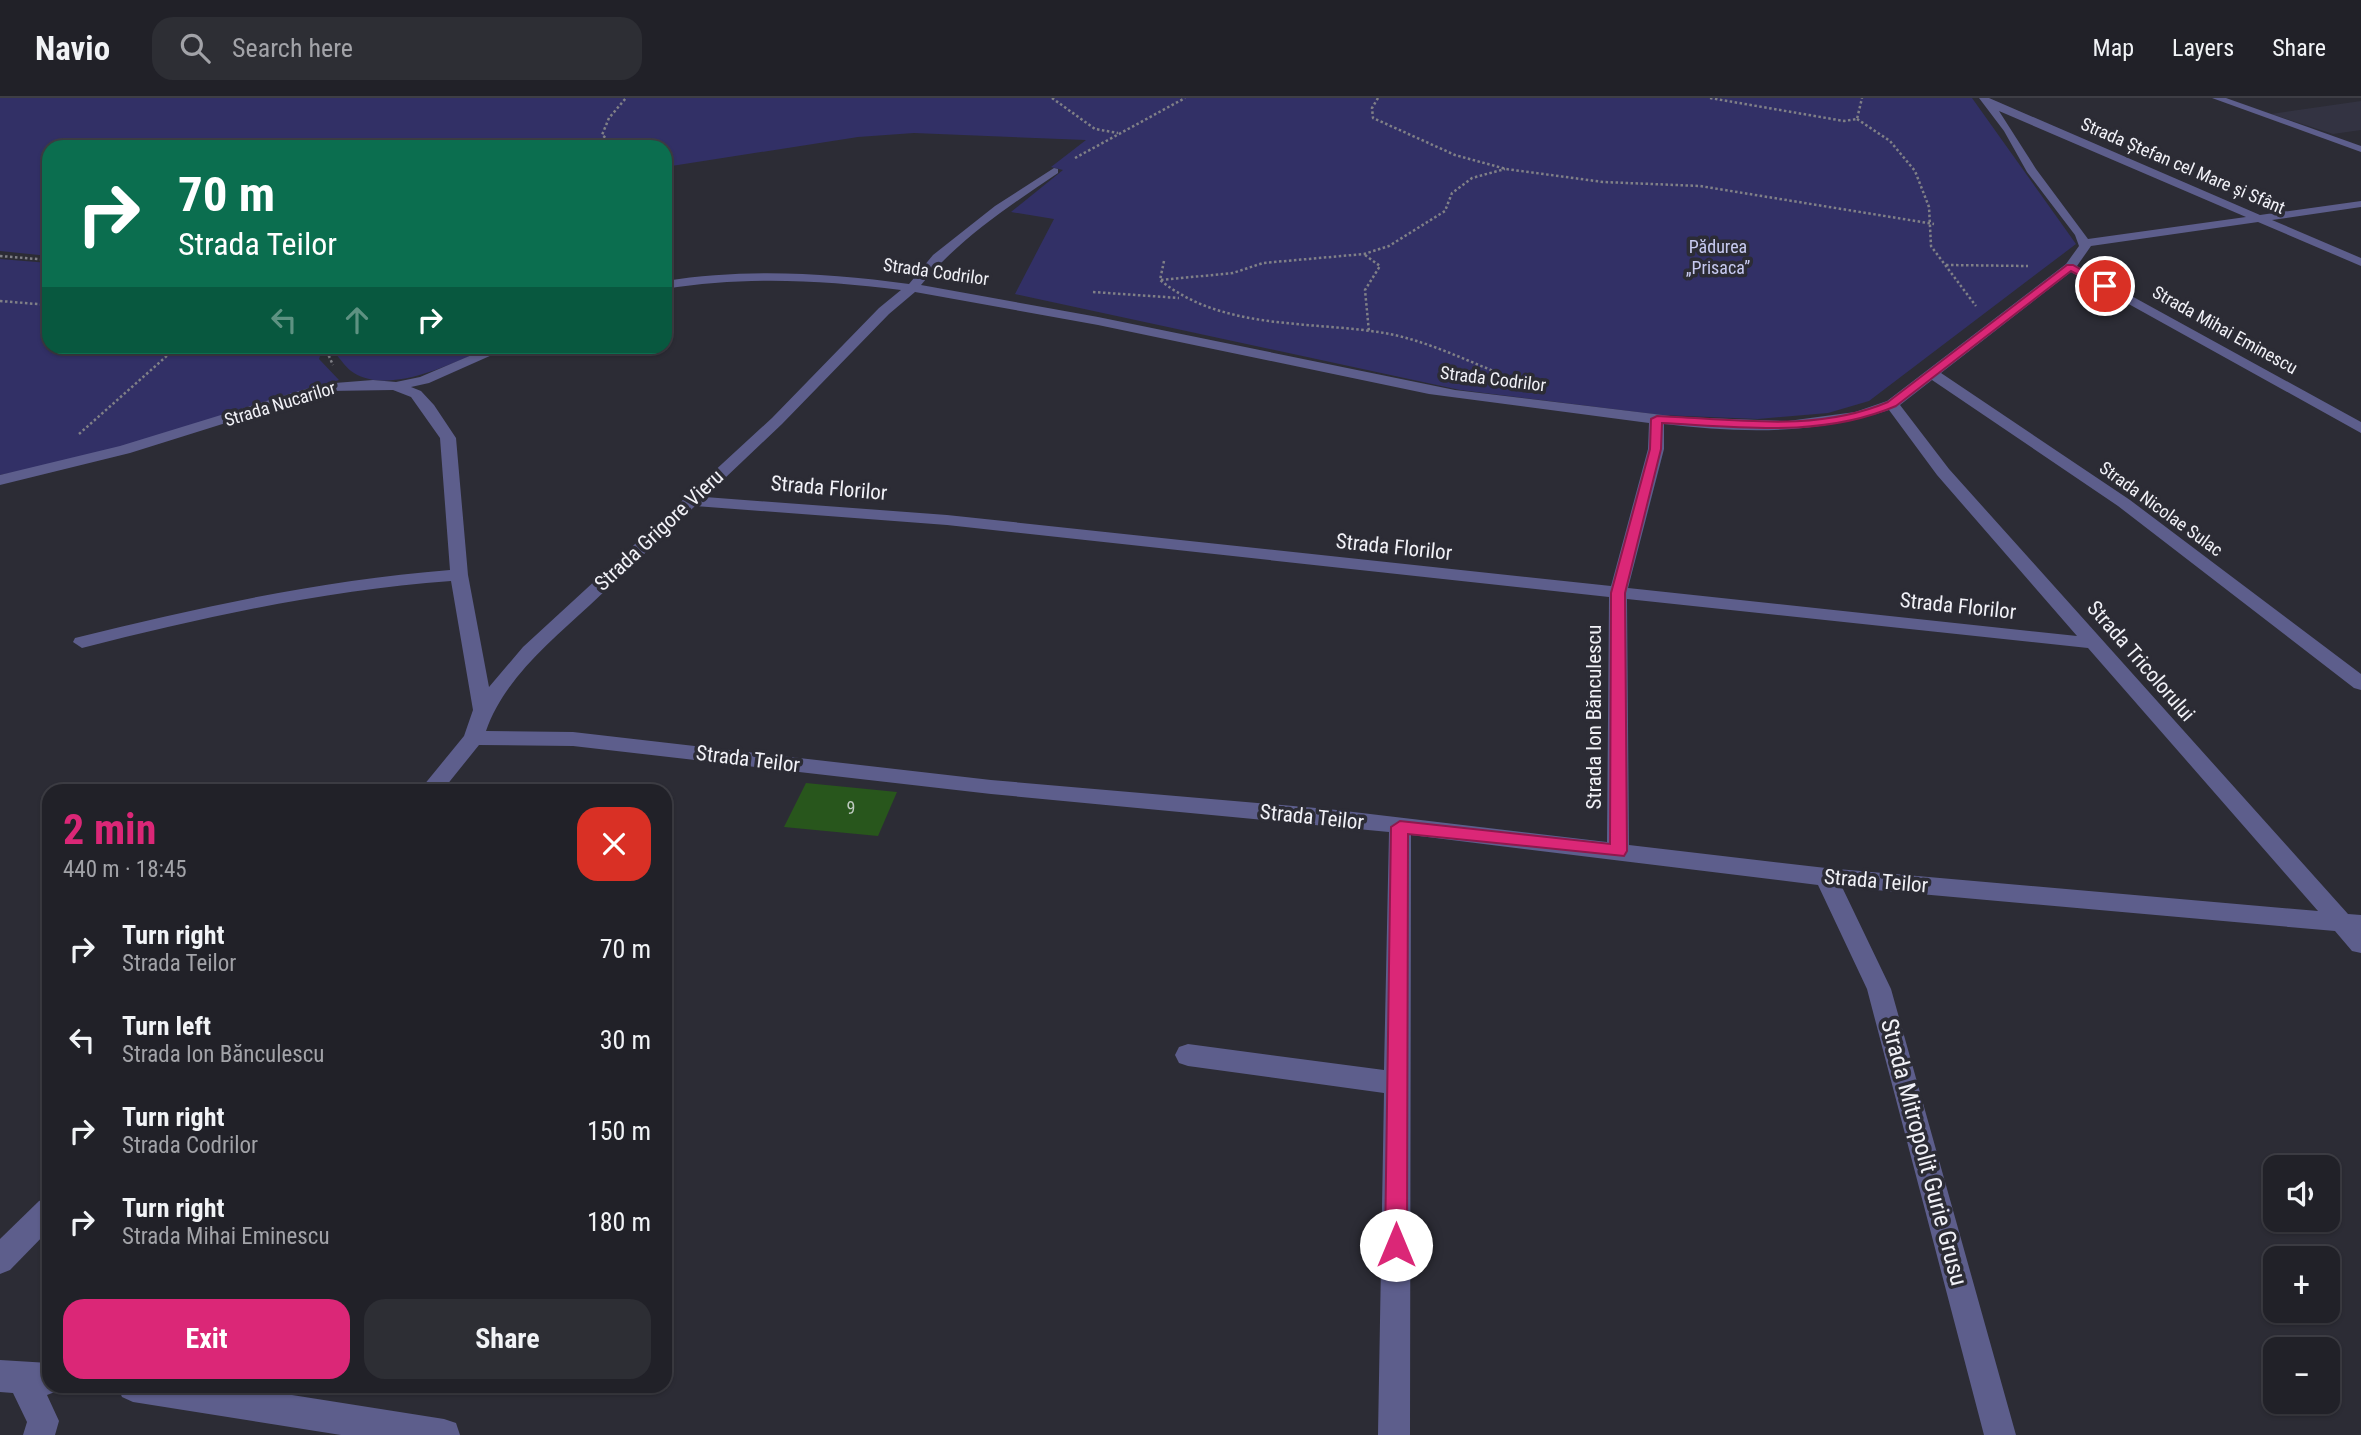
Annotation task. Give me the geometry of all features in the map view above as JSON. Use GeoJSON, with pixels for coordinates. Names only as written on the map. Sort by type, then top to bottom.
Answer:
{"type":"FeatureCollection","features":[{"type":"Feature","properties":{"kind":"street"},"geometry":{"type":"LineString","coordinates":[[2217,98],[2361,149]]}},
{"type":"Feature","properties":{"kind":"street"},"geometry":{"type":"LineString","coordinates":[[1987,101],[2031,170],[2084,243],[2361,204]]}},
{"type":"Feature","properties":{"kind":"street","name":"Strada Ștefan cel Mare și Sfânt"},"geometry":{"type":"LineString","coordinates":[[1987,101],[2361,261]]}},
{"type":"Feature","properties":{"kind":"street","name":"Strada Grigore Vieru"},"geometry":{"type":"LineString","coordinates":[[436,784],[472,738],[483,710],[530,651],[777,421],[884,311],[912,288],[937,257],[999,208],[1054,171]]}},
{"type":"Feature","properties":{"kind":"street","name":"Strada Codrilor"},"geometry":{"type":"LineString","coordinates":[[672,284],[723,276],[774,274],[912,288],[999,299],[1448,393],[1657,419],[1793,425],[1830,423],[1865,415],[1892,404],[2070,267],[2085,246],[2084,243]]}},
{"type":"Feature","properties":{"kind":"street","name":"Strada Mihai Eminescu"},"geometry":{"type":"LineString","coordinates":[[2070,267],[2361,428]]}},
{"type":"Feature","properties":{"kind":"street"},"geometry":{"type":"LineString","coordinates":[[394,386],[425,380],[487,354]]}},
{"type":"Feature","properties":{"kind":"street","name":"Strada Nicolae Sulac"},"geometry":{"type":"LineString","coordinates":[[1932,373],[2124,503],[2361,684]]}},
{"type":"Feature","properties":{"kind":"street","name":"Strada Nucarilor"},"geometry":{"type":"LineString","coordinates":[[0,480],[125,450],[327,387],[373,384],[394,386],[416,394],[429,408],[448,438],[459,575],[483,710]]}},
{"type":"Feature","properties":{"kind":"street","name":"Strada Tricolorului"},"geometry":{"type":"LineString","coordinates":[[1892,404],[1943,472],[2092,643],[2352,924],[2361,944]]}},
{"type":"Feature","properties":{"kind":"street","name":"Strada Ion Bănculescu"},"geometry":{"type":"LineString","coordinates":[[1618,851],[1618,593],[1656,449],[1657,419]]}},
{"type":"Feature","properties":{"kind":"street","name":"Strada Florilor"},"geometry":{"type":"LineString","coordinates":[[690,501],[947,520],[2092,643]]}},
{"type":"Feature","properties":{"kind":"street"},"geometry":{"type":"LineString","coordinates":[[82,642],[160,622],[348,586],[394,579],[459,575]]}},
{"type":"Feature","properties":{"kind":"street","name":"Strada Teilor"},"geometry":{"type":"LineString","coordinates":[[472,738],[573,739],[978,786],[1328,817],[1826,877],[2352,924]]}},
{"type":"Feature","properties":{"kind":"street"},"geometry":{"type":"LineString","coordinates":[[1394,1435],[1400,827]]}},
{"type":"Feature","properties":{"kind":"street","name":"Strada Mitropolit Gurie Grusu"},"geometry":{"type":"LineString","coordinates":[[1826,877],[1879,989],[2000,1435]]}},
{"type":"Feature","properties":{"kind":"street"},"geometry":{"type":"LineString","coordinates":[[1188,1055],[1398,1083]]}},
{"type":"Feature","properties":{"kind":"street"},"geometry":{"type":"LineString","coordinates":[[0,1260],[42,1217]]}},
{"type":"Feature","properties":{"kind":"street"},"geometry":{"type":"LineString","coordinates":[[24,1378],[43,1421],[39,1435]]}},
{"type":"Feature","properties":{"kind":"street"},"geometry":{"type":"LineString","coordinates":[[177,1393],[444,1435]]}},
{"type":"Feature","properties":{"kind":"path"},"geometry":{"type":"LineString","coordinates":[[608,140],[602,135],[610,118],[626,98]]}},
{"type":"Feature","properties":{"kind":"path"},"geometry":{"type":"LineString","coordinates":[[1052,98],[1095,129],[1119,133]]}},
{"type":"Feature","properties":{"kind":"path"},"geometry":{"type":"LineString","coordinates":[[1054,171],[1185,98]]}},
{"type":"Feature","properties":{"kind":"path"},"geometry":{"type":"LineString","coordinates":[[1377,98],[1372,108],[1373,118],[1455,155],[1506,169],[1603,182],[1700,186],[1934,224]]}},
{"type":"Feature","properties":{"kind":"path"},"geometry":{"type":"LineString","coordinates":[[1710,98],[1820,119],[1857,119],[1878,129],[1920,176],[1934,224],[1931,246],[1992,327]]}},
{"type":"Feature","properties":{"kind":"path"},"geometry":{"type":"LineString","coordinates":[[1857,119],[1862,98]]}},
{"type":"Feature","properties":{"kind":"path"},"geometry":{"type":"LineString","coordinates":[[1160,280],[1233,273],[1263,263],[1364,254],[1389,246],[1445,211],[1452,193],[1472,178],[1506,169]]}},
{"type":"Feature","properties":{"kind":"path"},"geometry":{"type":"LineString","coordinates":[[1364,254],[1380,266],[1365,290],[1369,332]]}},
{"type":"Feature","properties":{"kind":"path"},"geometry":{"type":"LineString","coordinates":[[0,256],[42,259]]}},
{"type":"Feature","properties":{"kind":"path"},"geometry":{"type":"LineString","coordinates":[[1160,280],[1164,261]]}},
{"type":"Feature","properties":{"kind":"path"},"geometry":{"type":"LineString","coordinates":[[1945,265],[2070,267]]}},
{"type":"Feature","properties":{"kind":"path"},"geometry":{"type":"LineString","coordinates":[[1160,280],[1180,298]]}},
{"type":"Feature","properties":{"kind":"path"},"geometry":{"type":"LineString","coordinates":[[1083,290],[1118,296],[1180,298],[1238,314],[1416,340],[1502,375]]}},
{"type":"Feature","properties":{"kind":"path"},"geometry":{"type":"LineString","coordinates":[[0,301],[42,304]]}},
{"type":"Feature","properties":{"kind":"path"},"geometry":{"type":"LineString","coordinates":[[77,436],[169,354]]}},
{"type":"Feature","properties":{"kind":"shaded area"},"geometry":{"type":"Polygon","coordinates":[[[2361,101],[2361,130],[2333,134],[2271,114],[2361,101]]]}},
{"type":"Feature","properties":{"kind":"green space","name":"Pădurea „Prisaca”"},"geometry":{"type":"Polygon","coordinates":[[[0,98],[1972,98],[2076,244],[1869,401],[1828,413],[1758,419],[1661,415],[1460,390],[1015,294],[1054,219],[1011,212],[1063,170],[1051,167],[1086,140],[914,133],[858,137],[672,166],[672,140],[42,140],[42,255],[0,251],[0,98]]]}},
{"type":"Feature","properties":{"kind":"green space"},"geometry":{"type":"Polygon","coordinates":[[[0,259],[42,262],[42,354],[321,354],[319,359],[339,380],[81,459],[0,475],[0,259]]]}},
{"type":"Feature","properties":{"kind":"green space"},"geometry":{"type":"Polygon","coordinates":[[[336,354],[474,354],[423,374],[386,381],[369,379],[354,373],[336,354]]]}},
{"type":"Feature","properties":{"kind":"building"},"geometry":{"type":"Polygon","coordinates":[[[806,783],[897,792],[878,836],[784,827],[806,783]]]}},
{"type":"Feature","properties":{"kind":"route"},"geometry":{"type":"LineString","coordinates":[[1396,1245],[1400,827],[1618,851],[1618,593],[1656,449],[1657,419],[1755,426],[1830,423],[1865,415],[1892,404],[2070,267],[2105,286]]}}]}
